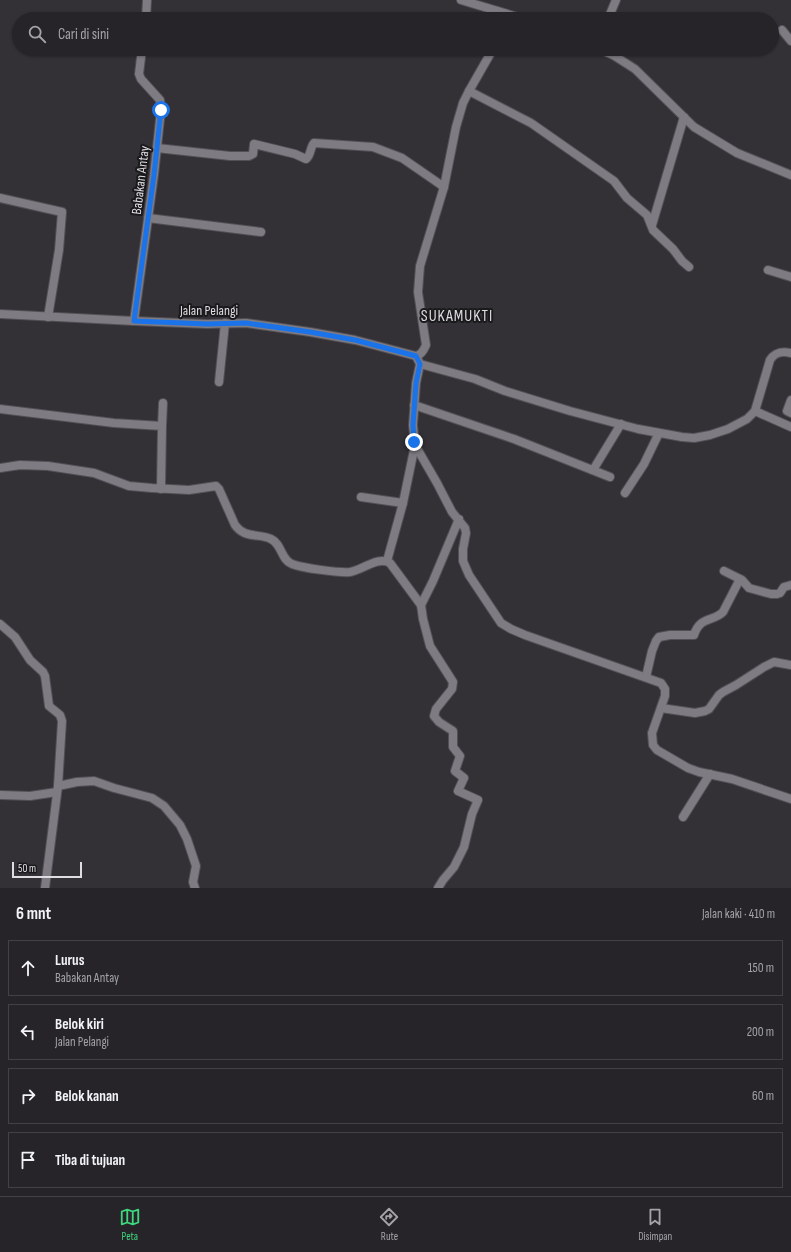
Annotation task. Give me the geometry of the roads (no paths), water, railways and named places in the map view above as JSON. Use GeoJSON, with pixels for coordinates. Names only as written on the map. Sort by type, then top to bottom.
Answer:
{"type":"FeatureCollection","features":[{"type":"Feature","properties":{"kind":"street"},"geometry":{"type":"LineString","coordinates":[[146,12],[147,0]]}},
{"type":"Feature","properties":{"kind":"street"},"geometry":{"type":"LineString","coordinates":[[461,0],[496,12]]}},
{"type":"Feature","properties":{"kind":"street"},"geometry":{"type":"LineString","coordinates":[[611,12],[616,0]]}},
{"type":"Feature","properties":{"kind":"street"},"geometry":{"type":"LineString","coordinates":[[782,30],[791,41]]}},
{"type":"Feature","properties":{"kind":"street","name":"Babakan Antay"},"geometry":{"type":"LineString","coordinates":[[134,321],[157,148],[161,104],[156,95],[141,79],[139,74],[141,56]]}},
{"type":"Feature","properties":{"kind":"street"},"geometry":{"type":"LineString","coordinates":[[387,561],[403,503],[414,445],[414,405],[416,383],[420,364],[416,356],[424,350],[426,345],[418,292],[420,266],[444,188],[456,128],[463,103],[489,56]]}},
{"type":"Feature","properties":{"kind":"street"},"geometry":{"type":"LineString","coordinates":[[615,56],[635,69],[694,127],[738,153],[791,175]]}},
{"type":"Feature","properties":{"kind":"street"},"geometry":{"type":"LineString","coordinates":[[469,91],[531,123],[614,181],[627,198],[647,215],[657,233],[689,267]]}},
{"type":"Feature","properties":{"kind":"street"},"geometry":{"type":"LineString","coordinates":[[652,226],[684,118]]}},
{"type":"Feature","properties":{"kind":"street"},"geometry":{"type":"LineString","coordinates":[[157,148],[230,156],[249,156],[253,154],[254,144],[306,158],[309,156],[311,145],[314,143],[373,147],[402,158],[444,188]]}},
{"type":"Feature","properties":{"kind":"street"},"geometry":{"type":"LineString","coordinates":[[0,198],[62,212],[59,250],[48,317]]}},
{"type":"Feature","properties":{"kind":"street"},"geometry":{"type":"LineString","coordinates":[[148,218],[261,232]]}},
{"type":"Feature","properties":{"kind":"street"},"geometry":{"type":"LineString","coordinates":[[768,270],[791,277]]}},
{"type":"Feature","properties":{"kind":"street","name":"Jalan Pelangi"},"geometry":{"type":"LineString","coordinates":[[0,314],[134,321],[246,323],[355,340],[416,356]]}},
{"type":"Feature","properties":{"kind":"street"},"geometry":{"type":"LineString","coordinates":[[219,382],[225,323]]}},
{"type":"Feature","properties":{"kind":"street"},"geometry":{"type":"LineString","coordinates":[[420,364],[475,379],[505,391],[570,412],[660,433],[694,438],[728,429],[747,419],[755,411],[770,360],[773,355],[780,352],[791,353]]}},
{"type":"Feature","properties":{"kind":"street"},"geometry":{"type":"LineString","coordinates":[[791,400],[787,409],[791,413]]}},
{"type":"Feature","properties":{"kind":"street"},"geometry":{"type":"LineString","coordinates":[[161,489],[163,403]]}},
{"type":"Feature","properties":{"kind":"street"},"geometry":{"type":"LineString","coordinates":[[414,405],[514,439],[610,477]]}},
{"type":"Feature","properties":{"kind":"street"},"geometry":{"type":"LineString","coordinates":[[0,409],[114,424],[162,426]]}},
{"type":"Feature","properties":{"kind":"street"},"geometry":{"type":"LineString","coordinates":[[755,411],[791,427]]}},
{"type":"Feature","properties":{"kind":"street"},"geometry":{"type":"LineString","coordinates":[[592,470],[621,424]]}},
{"type":"Feature","properties":{"kind":"street"},"geometry":{"type":"LineString","coordinates":[[625,493],[644,464],[660,433]]}},
{"type":"Feature","properties":{"kind":"street"},"geometry":{"type":"LineString","coordinates":[[414,445],[437,483],[452,512],[459,519],[466,530],[463,554],[466,568],[501,623],[525,635],[661,683],[665,689],[665,696],[652,733],[653,745],[657,750],[688,768],[732,779],[791,799]]}},
{"type":"Feature","properties":{"kind":"street"},"geometry":{"type":"LineString","coordinates":[[0,468],[20,465],[48,466],[94,473],[129,486],[161,489],[189,490],[216,486],[219,489],[238,530],[247,534],[273,540],[285,559],[293,565],[346,572],[379,561],[387,561],[390,563],[421,605],[430,646],[450,676],[453,685],[452,690],[436,710],[434,716],[439,722],[453,731],[453,748],[460,756],[455,771],[464,778],[458,791],[478,800],[472,814],[464,847],[454,867],[438,888]]}},
{"type":"Feature","properties":{"kind":"street"},"geometry":{"type":"LineString","coordinates":[[360,497],[403,503]]}},
{"type":"Feature","properties":{"kind":"street"},"geometry":{"type":"LineString","coordinates":[[421,605],[433,581],[459,519]]}},
{"type":"Feature","properties":{"kind":"street"},"geometry":{"type":"LineString","coordinates":[[724,571],[740,579],[749,588],[771,594],[782,592],[786,585],[791,585]]}},
{"type":"Feature","properties":{"kind":"street"},"geometry":{"type":"LineString","coordinates":[[646,678],[652,652],[659,637],[670,635],[694,635],[696,630],[703,622],[723,612],[740,579]]}},
{"type":"Feature","properties":{"kind":"street"},"geometry":{"type":"LineString","coordinates":[[0,624],[15,637],[30,660],[43,672],[47,686],[49,706],[61,717],[62,726],[58,789],[45,888]]}},
{"type":"Feature","properties":{"kind":"street"},"geometry":{"type":"LineString","coordinates":[[661,708],[695,713],[705,711],[709,709],[723,692],[764,667],[774,662],[791,665]]}},
{"type":"Feature","properties":{"kind":"street"},"geometry":{"type":"LineString","coordinates":[[683,817],[710,774]]}},
{"type":"Feature","properties":{"kind":"street"},"geometry":{"type":"LineString","coordinates":[[0,795],[30,796],[58,789],[77,782],[94,781],[152,798],[164,806],[180,825],[188,839],[196,866],[193,882],[194,888]]}},
{"type":"Feature","properties":{"kind":"district","name":"SUKAMUKTI"},"geometry":{"type":"Point","coordinates":[457,315]}}]}
